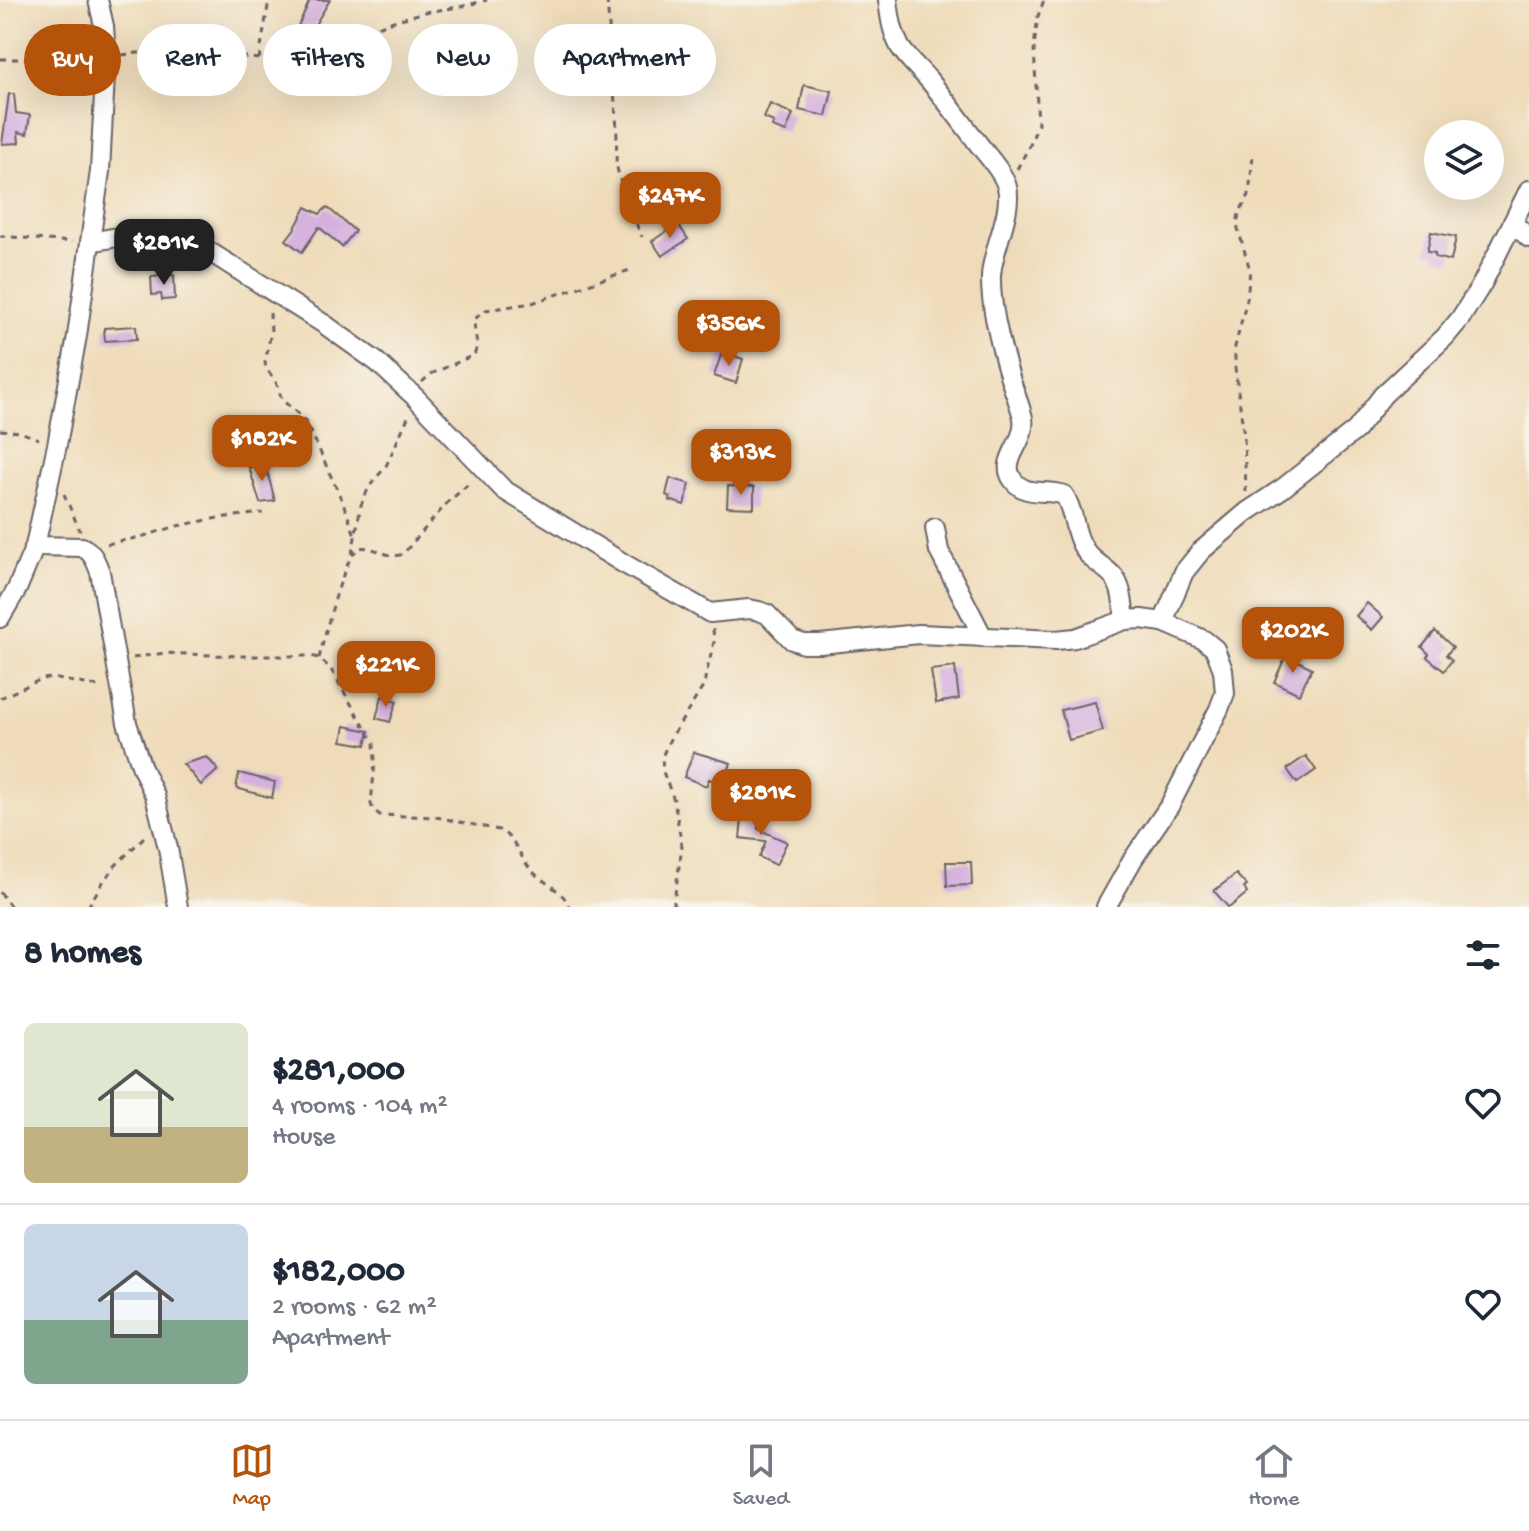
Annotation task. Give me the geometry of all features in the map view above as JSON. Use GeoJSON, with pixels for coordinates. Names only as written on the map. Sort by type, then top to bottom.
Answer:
{"type":"FeatureCollection","features":[{"type":"Feature","properties":{"kind":"street"},"geometry":{"type":"LineString","coordinates":[[98,0],[104,24]]}},
{"type":"Feature","properties":{"kind":"street"},"geometry":{"type":"LineString","coordinates":[[888,0],[892,29],[901,49],[996,166],[1007,186],[1007,202],[991,275],[999,337],[1023,419],[1021,440],[1008,465],[1012,480],[1026,490],[1064,495],[1084,550],[1114,577],[1120,590],[1125,620]]}},
{"type":"Feature","properties":{"kind":"street"},"geometry":{"type":"LineString","coordinates":[[0,618],[17,589],[35,546],[57,445],[77,336],[100,171],[104,96]]}},
{"type":"Feature","properties":{"kind":"street"},"geometry":{"type":"LineString","coordinates":[[1163,622],[1184,572],[1201,551],[1247,512],[1283,488],[1356,430],[1383,395],[1445,337],[1482,284],[1529,190]]}},
{"type":"Feature","properties":{"kind":"street"},"geometry":{"type":"LineString","coordinates":[[1513,223],[1529,238]]}},
{"type":"Feature","properties":{"kind":"street"},"geometry":{"type":"LineString","coordinates":[[90,242],[140,233],[175,237],[202,247],[324,324],[377,362],[504,490],[710,613],[749,609],[759,611],[767,614],[792,640],[804,644],[919,634],[1056,640],[1075,638],[1125,620],[1141,619],[1163,622],[1204,640],[1215,649],[1223,670],[1225,693],[1170,805],[1133,859],[1106,907]]}},
{"type":"Feature","properties":{"kind":"street"},"geometry":{"type":"LineString","coordinates":[[935,528],[939,551],[983,637]]}},
{"type":"Feature","properties":{"kind":"street"},"geometry":{"type":"LineString","coordinates":[[35,546],[82,547],[94,557],[100,572],[127,723],[155,796],[178,907]]}},
{"type":"Feature","properties":{"kind":"path"},"geometry":{"type":"LineString","coordinates":[[259,59],[269,0]]}},
{"type":"Feature","properties":{"kind":"path"},"geometry":{"type":"LineString","coordinates":[[121,51],[179,48],[259,59],[289,59],[329,50],[387,23],[487,0]]}},
{"type":"Feature","properties":{"kind":"path"},"geometry":{"type":"LineString","coordinates":[[607,0],[617,129],[616,164],[624,195],[642,237]]}},
{"type":"Feature","properties":{"kind":"path"},"geometry":{"type":"LineString","coordinates":[[1007,186],[1038,124],[1034,47],[1038,16],[1044,0]]}},
{"type":"Feature","properties":{"kind":"path"},"geometry":{"type":"LineString","coordinates":[[0,59],[24,59]]}},
{"type":"Feature","properties":{"kind":"path"},"geometry":{"type":"LineString","coordinates":[[1247,512],[1244,436],[1235,347],[1247,299],[1250,270],[1237,225],[1239,213],[1249,195],[1253,155]]}},
{"type":"Feature","properties":{"kind":"path"},"geometry":{"type":"LineString","coordinates":[[0,236],[90,242]]}},
{"type":"Feature","properties":{"kind":"path"},"geometry":{"type":"LineString","coordinates":[[319,658],[352,554],[361,505],[369,487],[386,466],[413,396],[431,374],[477,351],[475,319],[486,310],[532,303],[633,269]]}},
{"type":"Feature","properties":{"kind":"path"},"geometry":{"type":"LineString","coordinates":[[269,290],[271,332],[266,368],[276,382],[282,400],[308,425],[355,535]]}},
{"type":"Feature","properties":{"kind":"path"},"geometry":{"type":"LineString","coordinates":[[0,430],[20,432],[57,445]]}},
{"type":"Feature","properties":{"kind":"path"},"geometry":{"type":"LineString","coordinates":[[352,554],[363,547],[391,555],[403,554],[448,502],[484,470]]}},
{"type":"Feature","properties":{"kind":"path"},"geometry":{"type":"LineString","coordinates":[[64,495],[88,550],[177,526],[263,513]]}},
{"type":"Feature","properties":{"kind":"path"},"geometry":{"type":"LineString","coordinates":[[673,907],[682,847],[662,757],[703,687],[714,642],[710,613]]}},
{"type":"Feature","properties":{"kind":"path"},"geometry":{"type":"LineString","coordinates":[[117,661],[164,653],[319,658],[330,668],[374,743],[373,810],[380,815],[436,817],[499,830],[514,842],[533,873],[567,899],[569,907]]}},
{"type":"Feature","properties":{"kind":"path"},"geometry":{"type":"LineString","coordinates":[[0,698],[51,678],[120,690]]}},
{"type":"Feature","properties":{"kind":"path"},"geometry":{"type":"LineString","coordinates":[[88,907],[114,867],[161,820]]}},
{"type":"Feature","properties":{"kind":"path"},"geometry":{"type":"LineString","coordinates":[[0,892],[11,907]]}},
{"type":"Feature","properties":{"kind":"building"},"geometry":{"type":"Polygon","coordinates":[[[310,0],[330,0],[315,24],[299,24],[310,0]]]}},
{"type":"Feature","properties":{"kind":"building"},"geometry":{"type":"Polygon","coordinates":[[[804,85],[832,91],[826,116],[799,110],[804,85]]]}},
{"type":"Feature","properties":{"kind":"building"},"geometry":{"type":"Polygon","coordinates":[[[9,94],[14,94],[16,113],[30,115],[27,134],[18,132],[19,143],[2,144],[9,94]]]}},
{"type":"Feature","properties":{"kind":"building"},"geometry":{"type":"Polygon","coordinates":[[[770,104],[793,114],[786,132],[772,127],[774,122],[764,118],[770,104]]]}},
{"type":"Feature","properties":{"kind":"building"},"geometry":{"type":"Polygon","coordinates":[[[306,207],[320,214],[327,207],[355,231],[342,247],[319,227],[302,252],[286,240],[306,207]]]}},
{"type":"Feature","properties":{"kind":"building"},"geometry":{"type":"Polygon","coordinates":[[[678,224],[688,239],[662,256],[652,241],[678,224]]]}},
{"type":"Feature","properties":{"kind":"building"},"geometry":{"type":"Polygon","coordinates":[[[1431,232],[1456,237],[1451,261],[1427,252],[1431,232]]]}},
{"type":"Feature","properties":{"kind":"building"},"geometry":{"type":"Polygon","coordinates":[[[174,275],[175,299],[162,300],[161,294],[152,295],[151,277],[174,275]]]}},
{"type":"Feature","properties":{"kind":"building"},"geometry":{"type":"Polygon","coordinates":[[[136,326],[137,339],[105,341],[104,328],[136,326]]]}},
{"type":"Feature","properties":{"kind":"building"},"geometry":{"type":"Polygon","coordinates":[[[722,352],[743,359],[736,383],[714,376],[722,352]]]}},
{"type":"Feature","properties":{"kind":"building"},"geometry":{"type":"Polygon","coordinates":[[[265,463],[275,501],[260,503],[249,467],[265,463]]]}},
{"type":"Feature","properties":{"kind":"building"},"geometry":{"type":"Polygon","coordinates":[[[670,478],[690,484],[684,505],[669,500],[670,497],[666,495],[670,478]]]}},
{"type":"Feature","properties":{"kind":"building"},"geometry":{"type":"Polygon","coordinates":[[[728,486],[754,487],[754,508],[727,507],[728,486]]]}},
{"type":"Feature","properties":{"kind":"building"},"geometry":{"type":"Polygon","coordinates":[[[1367,603],[1383,617],[1372,630],[1356,616],[1367,603]]]}},
{"type":"Feature","properties":{"kind":"building"},"geometry":{"type":"Polygon","coordinates":[[[1435,631],[1453,647],[1446,655],[1452,660],[1444,671],[1427,657],[1429,654],[1422,647],[1435,631]]]}},
{"type":"Feature","properties":{"kind":"building"},"geometry":{"type":"Polygon","coordinates":[[[1286,655],[1312,668],[1299,694],[1274,682],[1286,655]]]}},
{"type":"Feature","properties":{"kind":"building"},"geometry":{"type":"Polygon","coordinates":[[[955,667],[959,699],[936,703],[931,670],[955,667]]]}},
{"type":"Feature","properties":{"kind":"building"},"geometry":{"type":"Polygon","coordinates":[[[382,696],[397,701],[390,722],[376,718],[382,696]]]}},
{"type":"Feature","properties":{"kind":"building"},"geometry":{"type":"Polygon","coordinates":[[[1095,702],[1103,731],[1069,740],[1061,710],[1095,702]]]}},
{"type":"Feature","properties":{"kind":"building"},"geometry":{"type":"Polygon","coordinates":[[[345,726],[369,731],[366,745],[342,741],[345,726]]]}},
{"type":"Feature","properties":{"kind":"building"},"geometry":{"type":"Polygon","coordinates":[[[694,752],[731,763],[724,784],[709,779],[706,786],[684,777],[694,752]]]}},
{"type":"Feature","properties":{"kind":"building"},"geometry":{"type":"Polygon","coordinates":[[[1306,756],[1316,770],[1297,783],[1287,769],[1306,756]]]}},
{"type":"Feature","properties":{"kind":"building"},"geometry":{"type":"Polygon","coordinates":[[[207,757],[218,770],[201,785],[183,764],[207,757]]]}},
{"type":"Feature","properties":{"kind":"building"},"geometry":{"type":"Polygon","coordinates":[[[239,773],[275,782],[272,798],[236,788],[239,773]]]}},
{"type":"Feature","properties":{"kind":"building"},"geometry":{"type":"Polygon","coordinates":[[[743,809],[760,811],[758,829],[787,842],[776,865],[759,857],[766,841],[740,838],[743,809]]]}},
{"type":"Feature","properties":{"kind":"building"},"geometry":{"type":"Polygon","coordinates":[[[946,862],[971,862],[972,885],[947,886],[946,862]]]}},
{"type":"Feature","properties":{"kind":"building"},"geometry":{"type":"Polygon","coordinates":[[[1236,874],[1247,886],[1244,888],[1247,893],[1228,907],[1214,891],[1236,874]]]}}]}
